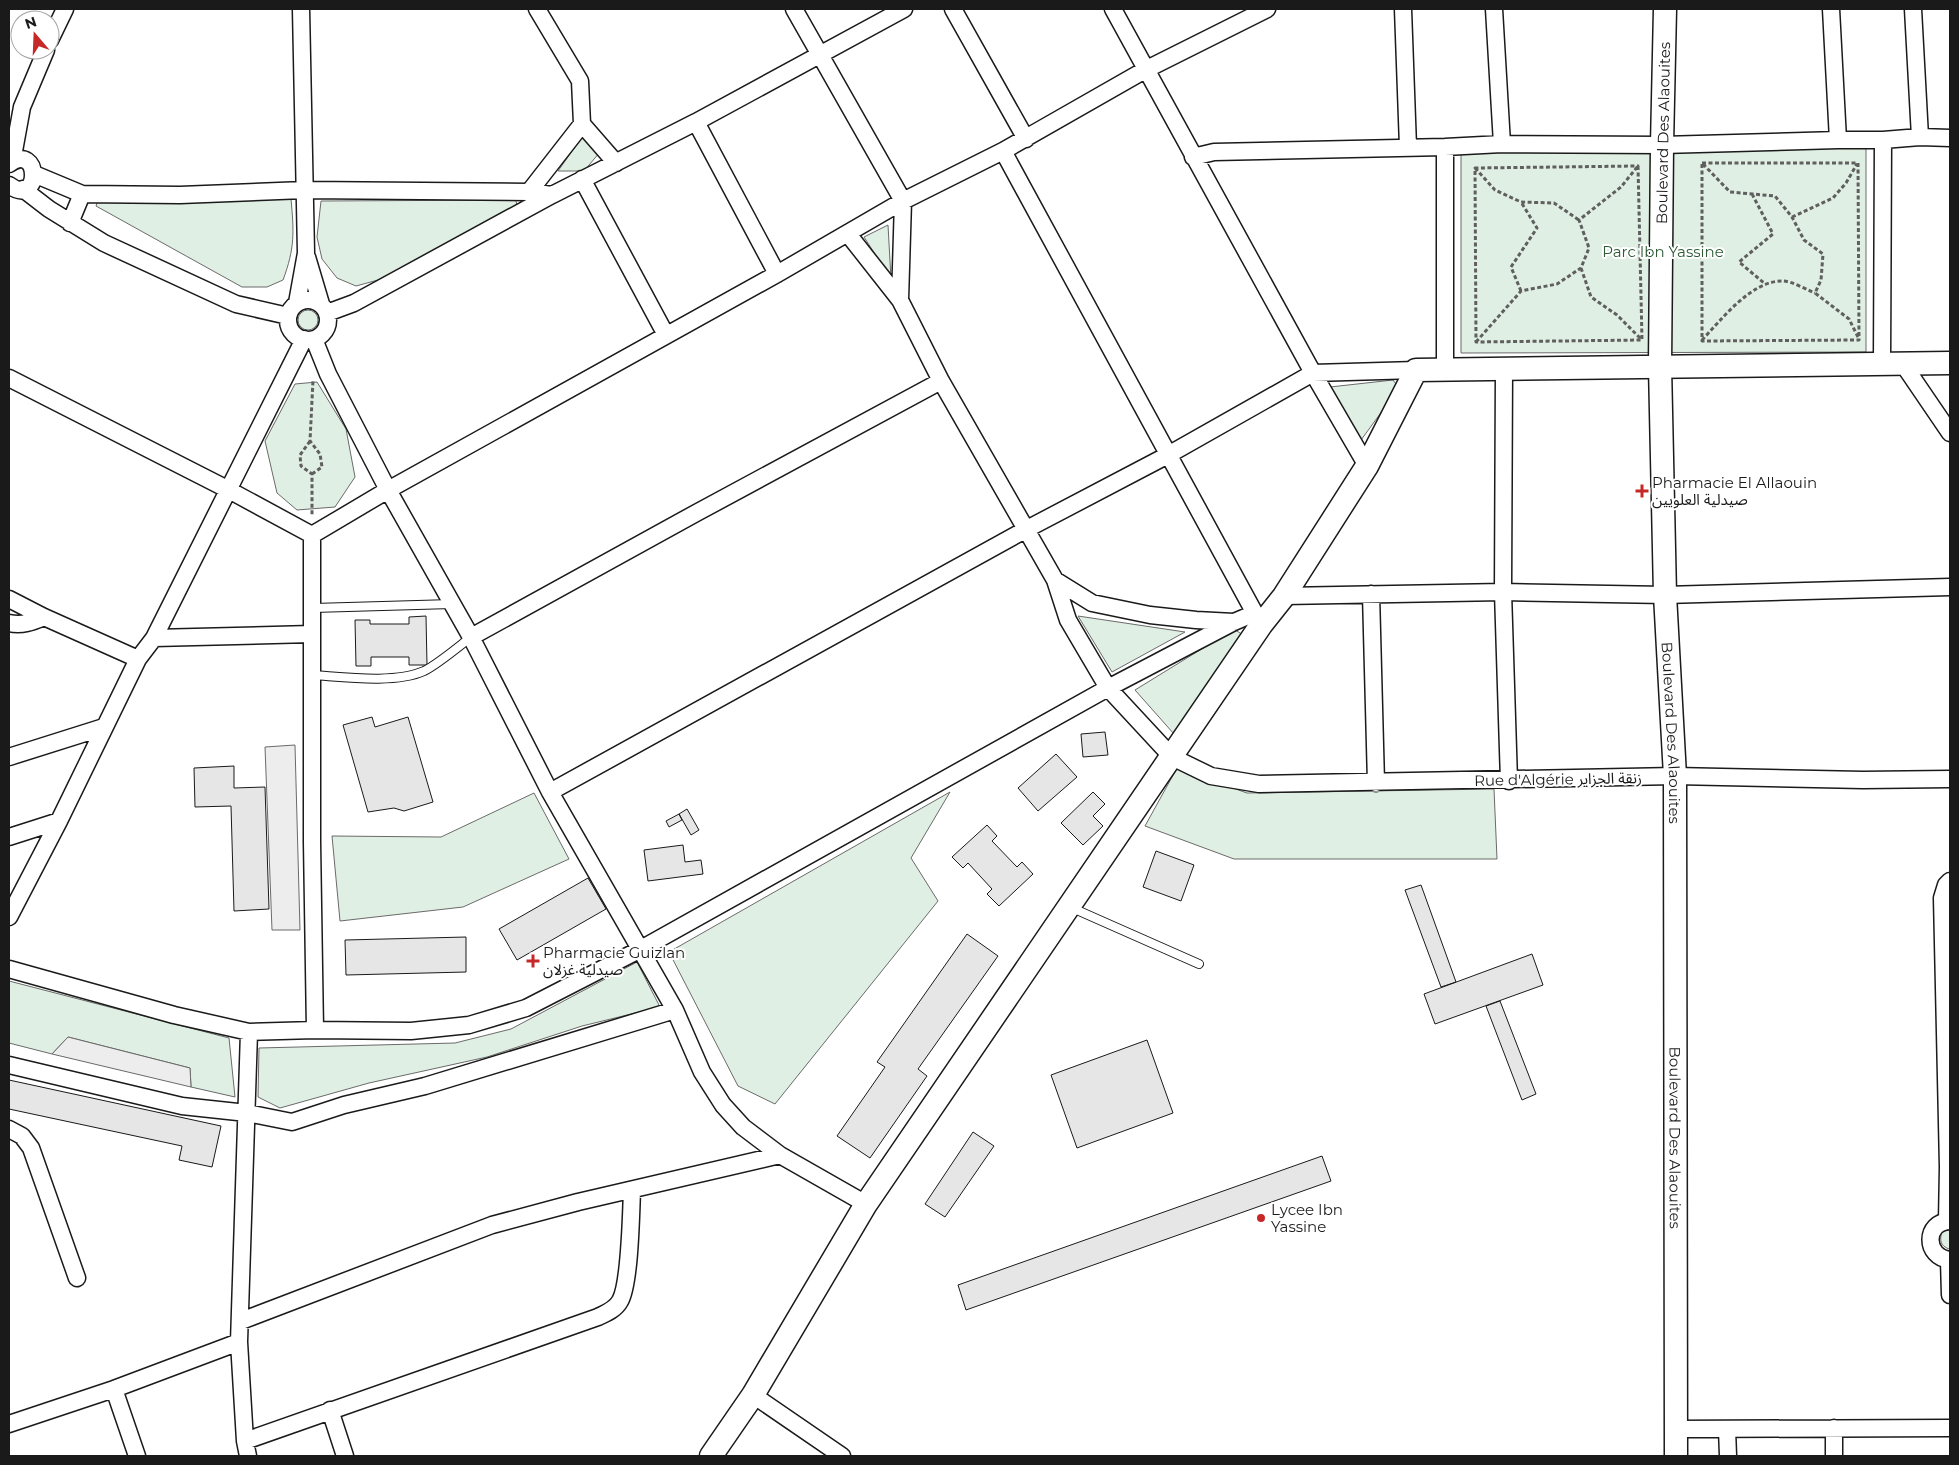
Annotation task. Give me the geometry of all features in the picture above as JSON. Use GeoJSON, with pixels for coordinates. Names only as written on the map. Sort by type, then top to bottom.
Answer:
{"type":"FeatureCollection","features":[{"type":"Feature","properties":{"kind":"street"},"geometry":{"type":"LineString","coordinates":[[301,9],[306,253],[288,324],[296,336],[309,339],[321,335],[326,329],[328,321],[306,253]]}},
{"type":"Feature","properties":{"kind":"street"},"geometry":{"type":"LineString","coordinates":[[537,9],[580,81],[582,124],[616,163]]}},
{"type":"Feature","properties":{"kind":"street"},"geometry":{"type":"LineString","coordinates":[[794,9],[903,201],[900,300]]}},
{"type":"Feature","properties":{"kind":"street"},"geometry":{"type":"LineString","coordinates":[[13,189],[33,199],[104,243],[236,304],[293,309],[305,300],[313,301],[324,309],[354,303],[582,179],[821,56],[904,9]]}},
{"type":"Feature","properties":{"kind":"street"},"geometry":{"type":"LineString","coordinates":[[953,9],[1026,139]]}},
{"type":"Feature","properties":{"kind":"street"},"geometry":{"type":"LineString","coordinates":[[1113,9],[1313,373],[1367,466]]}},
{"type":"Feature","properties":{"kind":"street"},"geometry":{"type":"LineString","coordinates":[[1403,9],[1408,147]]}},
{"type":"Feature","properties":{"kind":"street"},"geometry":{"type":"LineString","coordinates":[[1494,9],[1502,144]]}},
{"type":"Feature","properties":{"kind":"street","name":"Boulevard Des Alaouites"},"geometry":{"type":"LineString","coordinates":[[1665,9],[1660,366],[1665,595],[1675,776],[1676,1456]]}},
{"type":"Feature","properties":{"kind":"street"},"geometry":{"type":"LineString","coordinates":[[1831,9],[1838,140]]}},
{"type":"Feature","properties":{"kind":"street"},"geometry":{"type":"LineString","coordinates":[[1913,9],[1920,137]]}},
{"type":"Feature","properties":{"kind":"street"},"geometry":{"type":"LineString","coordinates":[[312,535],[388,490],[777,274],[903,201],[1026,139],[1145,70],[1260,10]]}},
{"type":"Feature","properties":{"kind":"street"},"geometry":{"type":"LineString","coordinates":[[13,189],[33,182],[34,174],[28,163],[21,160],[11,163],[22,107],[42,60]]}},
{"type":"Feature","properties":{"kind":"street"},"geometry":{"type":"LineString","coordinates":[[696,122],[777,274]]}},
{"type":"Feature","properties":{"kind":"street"},"geometry":{"type":"LineString","coordinates":[[529,192],[582,124]]}},
{"type":"Feature","properties":{"kind":"street"},"geometry":{"type":"LineString","coordinates":[[1193,157],[1214,152],[1502,144],[1662,145],[1883,140],[1920,137],[1950,138]]}},
{"type":"Feature","properties":{"kind":"street"},"geometry":{"type":"LineString","coordinates":[[1883,140],[1892,364],[1950,433]]}},
{"type":"Feature","properties":{"kind":"street"},"geometry":{"type":"LineString","coordinates":[[1445,147],[1445,369]]}},
{"type":"Feature","properties":{"kind":"street"},"geometry":{"type":"LineString","coordinates":[[1003,151],[1258,619]]}},
{"type":"Feature","properties":{"kind":"street"},"geometry":{"type":"LineString","coordinates":[[34,174],[82,194],[180,195],[304,190],[529,192],[552,195]]}},
{"type":"Feature","properties":{"kind":"street"},"geometry":{"type":"LineString","coordinates":[[582,179],[666,336]]}},
{"type":"Feature","properties":{"kind":"street"},"geometry":{"type":"LineString","coordinates":[[70,222],[82,194]]}},
{"type":"Feature","properties":{"kind":"street"},"geometry":{"type":"LineString","coordinates":[[848,234],[900,300],[941,381],[1055,580],[1068,620],[1108,688],[1172,757]]}},
{"type":"Feature","properties":{"kind":"street"},"geometry":{"type":"LineString","coordinates":[[9,917],[59,821],[138,660],[154,638],[228,489],[309,339]]}},
{"type":"Feature","properties":{"kind":"street"},"geometry":{"type":"LineString","coordinates":[[309,339],[388,490],[472,637],[550,792],[675,1010],[702,1072],[723,1106],[742,1127],[780,1155],[866,1204]]}},
{"type":"Feature","properties":{"kind":"street"},"geometry":{"type":"LineString","coordinates":[[550,792],[1025,530],[1168,455],[1313,373],[1504,368],[1950,363]]}},
{"type":"Feature","properties":{"kind":"street"},"geometry":{"type":"LineString","coordinates":[[1504,368],[1504,592],[1509,781]]}},
{"type":"Feature","properties":{"kind":"street"},"geometry":{"type":"LineString","coordinates":[[711,1456],[753,1395],[866,1204],[1068,906],[1172,757],[1258,619],[1284,596],[1367,466],[1416,370]]}},
{"type":"Feature","properties":{"kind":"street"},"geometry":{"type":"LineString","coordinates":[[9,378],[228,489],[312,535]]}},
{"type":"Feature","properties":{"kind":"street"},"geometry":{"type":"LineString","coordinates":[[472,637],[941,381]]}},
{"type":"Feature","properties":{"kind":"street"},"geometry":{"type":"LineString","coordinates":[[312,535],[312,842],[316,1030]]}},
{"type":"Feature","properties":{"kind":"street"},"geometry":{"type":"LineString","coordinates":[[1055,580],[1092,603],[1159,616],[1234,622],[1258,619]]}},
{"type":"Feature","properties":{"kind":"street"},"geometry":{"type":"LineString","coordinates":[[1284,596],[1504,592],[1665,595],[1950,587]]}},
{"type":"Feature","properties":{"kind":"street"},"geometry":{"type":"LineString","coordinates":[[1371,594],[1376,783]]}},
{"type":"Feature","properties":{"kind":"street"},"geometry":{"type":"LineString","coordinates":[[9,599],[138,660]]}},
{"type":"Feature","properties":{"kind":"street"},"geometry":{"type":"LineString","coordinates":[[9,623],[28,623],[44,617]]}},
{"type":"Feature","properties":{"kind":"street"},"geometry":{"type":"LineString","coordinates":[[9,969],[174,1015],[249,1032],[316,1030],[411,1031],[470,1025],[526,1008],[641,948],[1108,688],[1234,622]]}},
{"type":"Feature","properties":{"kind":"street"},"geometry":{"type":"LineString","coordinates":[[154,638],[312,634]]}},
{"type":"Feature","properties":{"kind":"street"},"geometry":{"type":"LineString","coordinates":[[9,757],[104,727]]}},
{"type":"Feature","properties":{"kind":"street","name":"Rue d'Algérie زنقة الجزاير"},"geometry":{"type":"LineString","coordinates":[[1172,757],[1211,776],[1259,784],[1509,781],[1675,776],[1864,780],[1950,779]]}},
{"type":"Feature","properties":{"kind":"street"},"geometry":{"type":"LineString","coordinates":[[9,838],[59,821]]}},
{"type":"Feature","properties":{"kind":"street"},"geometry":{"type":"LineString","coordinates":[[1950,881],[1946,885],[1942,898],[1949,1221],[1937,1225],[1933,1230],[1930,1243],[1936,1255],[1950,1260],[1950,1295]]}},
{"type":"Feature","properties":{"kind":"street"},"geometry":{"type":"LineString","coordinates":[[9,1065],[182,1106],[247,1113],[292,1122],[344,1105],[434,1083],[675,1010]]}},
{"type":"Feature","properties":{"kind":"street"},"geometry":{"type":"LineString","coordinates":[[249,1032],[239,1342],[247,1449],[330,1410],[598,1317],[614,1309],[621,1300],[627,1265],[632,1190]]}},
{"type":"Feature","properties":{"kind":"street"},"geometry":{"type":"LineString","coordinates":[[9,1129],[22,1136],[31,1148],[78,1278]]}},
{"type":"Feature","properties":{"kind":"street"},"geometry":{"type":"LineString","coordinates":[[241,1320],[492,1225],[578,1202],[780,1155]]}},
{"type":"Feature","properties":{"kind":"street"},"geometry":{"type":"LineString","coordinates":[[9,1424],[114,1389],[239,1342]]}},
{"type":"Feature","properties":{"kind":"street"},"geometry":{"type":"LineString","coordinates":[[114,1389],[137,1456]]}},
{"type":"Feature","properties":{"kind":"street"},"geometry":{"type":"LineString","coordinates":[[753,1395],[842,1456]]}},
{"type":"Feature","properties":{"kind":"street"},"geometry":{"type":"LineString","coordinates":[[330,1410],[346,1456]]}},
{"type":"Feature","properties":{"kind":"street"},"geometry":{"type":"LineString","coordinates":[[1834,1428],[1834,1456]]}},
{"type":"Feature","properties":{"kind":"street"},"geometry":{"type":"LineString","coordinates":[[1675,1429],[1950,1428]]}},
{"type":"Feature","properties":{"kind":"street"},"geometry":{"type":"LineString","coordinates":[[1727,1429],[1728,1456]]}},
{"type":"Feature","properties":{"kind":"lane"},"geometry":{"type":"LineString","coordinates":[[313,608],[452,604]]}},
{"type":"Feature","properties":{"kind":"lane"},"geometry":{"type":"LineString","coordinates":[[313,675],[372,678],[404,676],[424,671],[472,637]]}},
{"type":"Feature","properties":{"kind":"lane"},"geometry":{"type":"LineString","coordinates":[[1068,906],[1199,964]]}},
{"type":"Feature","properties":{"kind":"path"},"geometry":{"type":"LineString","coordinates":[[1702,163],[1858,163]]}},
{"type":"Feature","properties":{"kind":"path"},"geometry":{"type":"LineString","coordinates":[[1702,163],[1730,192],[1775,196],[1792,217],[1804,240],[1823,254],[1821,280],[1815,293]]}},
{"type":"Feature","properties":{"kind":"path"},"geometry":{"type":"LineString","coordinates":[[1702,163],[1702,340]]}},
{"type":"Feature","properties":{"kind":"path"},"geometry":{"type":"LineString","coordinates":[[1792,217],[1833,198],[1846,183],[1858,163]]}},
{"type":"Feature","properties":{"kind":"path"},"geometry":{"type":"LineString","coordinates":[[1858,163],[1859,340]]}},
{"type":"Feature","properties":{"kind":"path"},"geometry":{"type":"LineString","coordinates":[[1475,168],[1638,166]]}},
{"type":"Feature","properties":{"kind":"path"},"geometry":{"type":"LineString","coordinates":[[1578,220],[1621,187],[1638,166]]}},
{"type":"Feature","properties":{"kind":"path"},"geometry":{"type":"LineString","coordinates":[[1638,166],[1642,340]]}},
{"type":"Feature","properties":{"kind":"path"},"geometry":{"type":"LineString","coordinates":[[1475,168],[1495,190],[1521,202],[1554,203],[1578,220],[1589,248],[1581,268],[1557,284],[1521,291],[1476,342]]}},
{"type":"Feature","properties":{"kind":"path"},"geometry":{"type":"LineString","coordinates":[[1475,168],[1476,342]]}},
{"type":"Feature","properties":{"kind":"path"},"geometry":{"type":"LineString","coordinates":[[1752,194],[1773,234],[1740,262],[1764,283]]}},
{"type":"Feature","properties":{"kind":"path"},"geometry":{"type":"LineString","coordinates":[[1521,202],[1536,228],[1511,267],[1521,291]]}},
{"type":"Feature","properties":{"kind":"path"},"geometry":{"type":"LineString","coordinates":[[1581,268],[1591,297],[1617,315],[1642,340]]}},
{"type":"Feature","properties":{"kind":"path"},"geometry":{"type":"LineString","coordinates":[[1702,340],[1736,305],[1764,283],[1784,281],[1815,293],[1849,320],[1859,340]]}},
{"type":"Feature","properties":{"kind":"path"},"geometry":{"type":"LineString","coordinates":[[1476,342],[1642,340]]}},
{"type":"Feature","properties":{"kind":"path"},"geometry":{"type":"LineString","coordinates":[[1702,340],[1859,340]]}},
{"type":"Feature","properties":{"kind":"path"},"geometry":{"type":"LineString","coordinates":[[312,474],[301,466],[300,455],[310,441],[313,376]]}},
{"type":"Feature","properties":{"kind":"path"},"geometry":{"type":"LineString","coordinates":[[310,441],[320,454],[322,467],[312,474]]}},
{"type":"Feature","properties":{"kind":"path"},"geometry":{"type":"LineString","coordinates":[[312,474],[312,535]]}},
{"type":"Feature","properties":{"kind":"green space"},"geometry":{"type":"Polygon","coordinates":[[[584,134],[600,152],[584,171],[558,171],[584,134]]]}},
{"type":"Feature","properties":{"kind":"green space","name":"Parc Ibn Yassine"},"geometry":{"type":"Polygon","coordinates":[[[1866,148],[1866,352],[1461,353],[1461,149],[1866,148]]]}},
{"type":"Feature","properties":{"kind":"green space"},"geometry":{"type":"Polygon","coordinates":[[[291,199],[293,231],[290,258],[283,280],[267,287],[242,287],[96,206],[98,200],[291,199]]]}},
{"type":"Feature","properties":{"kind":"green space"},"geometry":{"type":"Polygon","coordinates":[[[516,200],[517,207],[378,280],[356,286],[337,278],[322,259],[317,237],[321,201],[516,200]]]}},
{"type":"Feature","properties":{"kind":"green space"},"geometry":{"type":"Polygon","coordinates":[[[888,225],[891,279],[864,237],[888,225]]]}},
{"type":"Feature","properties":{"kind":"green space"},"geometry":{"type":"Polygon","coordinates":[[[308,310],[315,313],[318,320],[315,327],[308,330],[301,327],[298,320],[301,313],[308,310]]]}},
{"type":"Feature","properties":{"kind":"green space"},"geometry":{"type":"Polygon","coordinates":[[[1393,380],[1399,388],[1361,440],[1330,387],[1393,380]]]}},
{"type":"Feature","properties":{"kind":"green space"},"geometry":{"type":"Polygon","coordinates":[[[317,382],[346,429],[355,477],[335,507],[297,510],[277,493],[265,441],[295,384],[317,382]]]}},
{"type":"Feature","properties":{"kind":"green space"},"geometry":{"type":"Polygon","coordinates":[[[1078,616],[1185,632],[1112,672],[1078,616]]]}},
{"type":"Feature","properties":{"kind":"green space"},"geometry":{"type":"Polygon","coordinates":[[[1234,629],[1243,635],[1174,734],[1135,690],[1234,629]]]}},
{"type":"Feature","properties":{"kind":"green space"},"geometry":{"type":"Polygon","coordinates":[[[1177,768],[1247,793],[1494,789],[1497,859],[1234,859],[1145,826],[1177,768]]]}},
{"type":"Feature","properties":{"kind":"green space"},"geometry":{"type":"Polygon","coordinates":[[[950,792],[911,858],[938,901],[775,1104],[738,1086],[669,952],[950,792]]]}},
{"type":"Feature","properties":{"kind":"green space"},"geometry":{"type":"Polygon","coordinates":[[[534,793],[569,859],[463,907],[340,921],[332,836],[441,837],[534,793]]]}},
{"type":"Feature","properties":{"kind":"green space"},"geometry":{"type":"Polygon","coordinates":[[[637,962],[660,1007],[582,1026],[487,1057],[369,1083],[280,1108],[258,1097],[259,1048],[455,1043],[511,1029],[637,962]]]}},
{"type":"Feature","properties":{"kind":"green space"},"geometry":{"type":"Polygon","coordinates":[[[9,981],[229,1038],[235,1097],[191,1087],[190,1068],[68,1037],[52,1054],[9,1043],[9,981]]]}},
{"type":"Feature","properties":{"kind":"green space"},"geometry":{"type":"Polygon","coordinates":[[[1950,1229],[1949,1249],[1942,1245],[1941,1238],[1942,1232],[1950,1229]]]}},
{"type":"Feature","properties":{"kind":"shaded area"},"geometry":{"type":"Polygon","coordinates":[[[295,745],[300,930],[272,930],[265,747],[295,745]]]}},
{"type":"Feature","properties":{"kind":"shaded area"},"geometry":{"type":"Polygon","coordinates":[[[68,1037],[190,1068],[191,1087],[52,1054],[68,1037]]]}},
{"type":"Feature","properties":{"kind":"building"},"geometry":{"type":"Polygon","coordinates":[[[426,616],[427,665],[409,665],[409,657],[371,657],[371,666],[356,666],[355,620],[370,620],[370,624],[409,624],[409,617],[426,616]]]}},
{"type":"Feature","properties":{"kind":"building"},"geometry":{"type":"Polygon","coordinates":[[[372,717],[375,727],[408,717],[433,802],[404,811],[394,808],[368,812],[343,725],[372,717]]]}},
{"type":"Feature","properties":{"kind":"building"},"geometry":{"type":"Polygon","coordinates":[[[1105,732],[1108,755],[1083,757],[1081,734],[1105,732]]]}},
{"type":"Feature","properties":{"kind":"building"},"geometry":{"type":"Polygon","coordinates":[[[1056,754],[1077,777],[1038,811],[1018,788],[1056,754]]]}},
{"type":"Feature","properties":{"kind":"building"},"geometry":{"type":"Polygon","coordinates":[[[234,766],[234,788],[265,787],[269,909],[234,911],[231,806],[195,807],[194,768],[234,766]]]}},
{"type":"Feature","properties":{"kind":"building"},"geometry":{"type":"Polygon","coordinates":[[[1093,792],[1105,804],[1093,816],[1103,826],[1083,845],[1061,823],[1093,792]]]}},
{"type":"Feature","properties":{"kind":"building"},"geometry":{"type":"Polygon","coordinates":[[[687,809],[699,830],[691,835],[679,814],[687,809]]]}},
{"type":"Feature","properties":{"kind":"building"},"geometry":{"type":"Polygon","coordinates":[[[679,814],[682,820],[669,827],[666,821],[679,814]]]}},
{"type":"Feature","properties":{"kind":"building"},"geometry":{"type":"Polygon","coordinates":[[[987,825],[997,836],[992,841],[1017,867],[1022,862],[1033,874],[999,906],[987,894],[992,889],[968,863],[963,868],[952,857],[987,825]]]}},
{"type":"Feature","properties":{"kind":"building"},"geometry":{"type":"Polygon","coordinates":[[[683,845],[685,862],[701,860],[703,874],[648,881],[644,850],[683,845]]]}},
{"type":"Feature","properties":{"kind":"building"},"geometry":{"type":"Polygon","coordinates":[[[1156,851],[1194,865],[1181,901],[1143,887],[1156,851]]]}},
{"type":"Feature","properties":{"kind":"building"},"geometry":{"type":"Polygon","coordinates":[[[588,878],[606,909],[517,960],[499,929],[588,878]]]}},
{"type":"Feature","properties":{"kind":"building"},"geometry":{"type":"Polygon","coordinates":[[[1421,885],[1456,982],[1441,987],[1405,890],[1421,885]]]}},
{"type":"Feature","properties":{"kind":"building"},"geometry":{"type":"Polygon","coordinates":[[[967,934],[998,956],[918,1069],[927,1076],[870,1158],[837,1136],[885,1067],[877,1062],[967,934]]]}},
{"type":"Feature","properties":{"kind":"building"},"geometry":{"type":"Polygon","coordinates":[[[466,937],[466,972],[346,975],[345,940],[466,937]]]}},
{"type":"Feature","properties":{"kind":"building"},"geometry":{"type":"Polygon","coordinates":[[[1532,954],[1543,985],[1435,1024],[1424,994],[1532,954]]]}},
{"type":"Feature","properties":{"kind":"building"},"geometry":{"type":"Polygon","coordinates":[[[1500,1001],[1536,1094],[1522,1100],[1486,1006],[1500,1001]]]}},
{"type":"Feature","properties":{"kind":"building"},"geometry":{"type":"Polygon","coordinates":[[[1147,1040],[1173,1113],[1077,1148],[1051,1075],[1147,1040]]]}},
{"type":"Feature","properties":{"kind":"building"},"geometry":{"type":"Polygon","coordinates":[[[9,1080],[221,1126],[212,1167],[179,1160],[182,1146],[9,1109],[9,1080]]]}},
{"type":"Feature","properties":{"kind":"building"},"geometry":{"type":"Polygon","coordinates":[[[973,1132],[994,1146],[945,1217],[925,1204],[973,1132]]]}},
{"type":"Feature","properties":{"kind":"building"},"geometry":{"type":"Polygon","coordinates":[[[1322,1156],[1331,1181],[966,1310],[958,1285],[1322,1156]]]}},
{"type":"Feature","properties":{"kind":"place","name":"Pharmacie El Allaouin صيدلية العلويين"},"geometry":{"type":"Point","coordinates":[1642,491]}},
{"type":"Feature","properties":{"kind":"place","name":"Pharmacie Guizlan صيدلية غزلان"},"geometry":{"type":"Point","coordinates":[533,961]}},
{"type":"Feature","properties":{"kind":"place","name":"Lycee Ibn Yassine"},"geometry":{"type":"Point","coordinates":[1261,1218]}}]}
